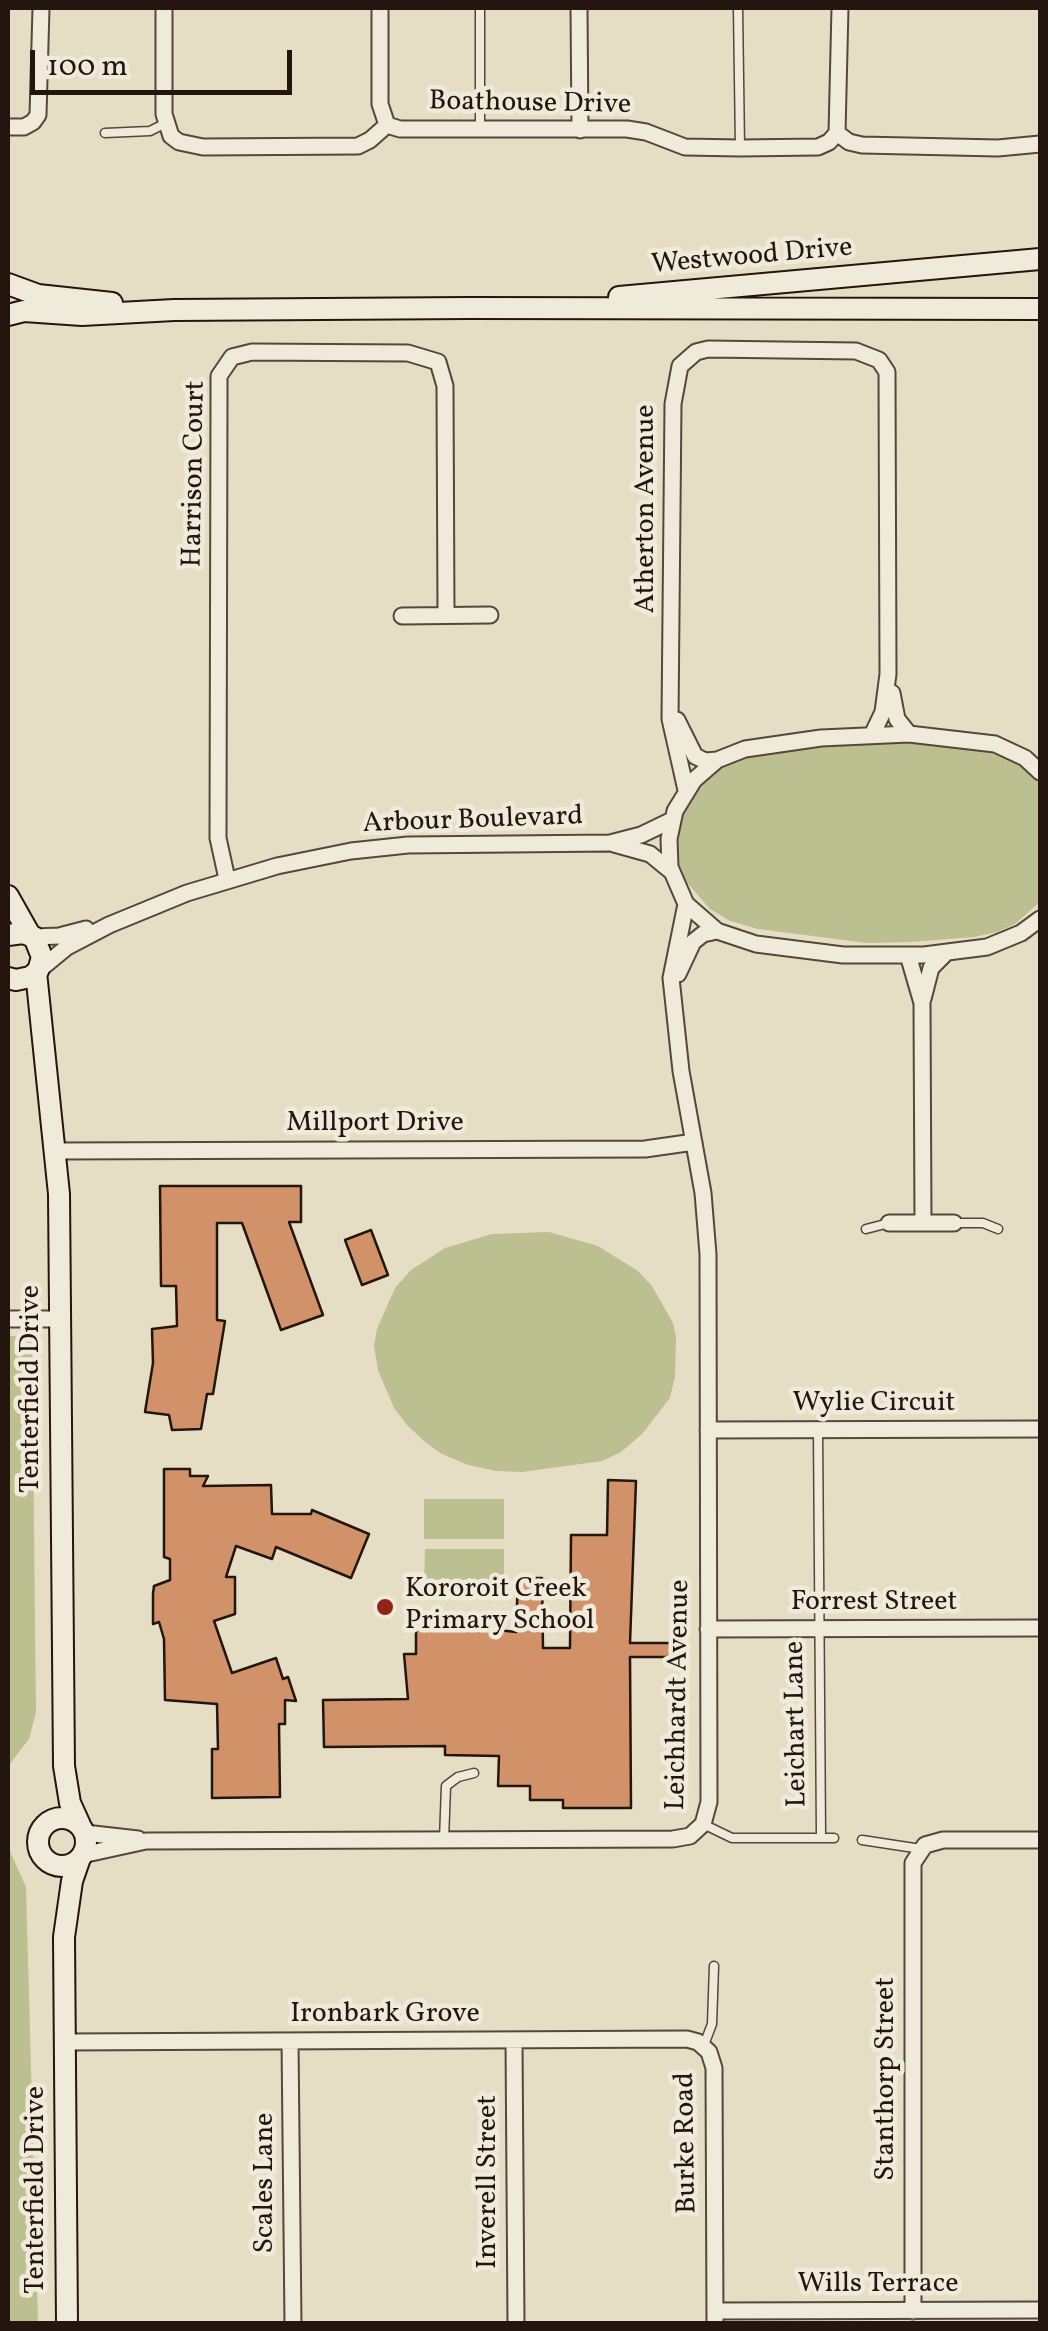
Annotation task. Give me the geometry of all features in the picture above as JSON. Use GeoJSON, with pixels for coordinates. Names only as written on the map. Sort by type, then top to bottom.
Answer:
{"type":"FeatureCollection","features":[{"type":"Feature","properties":{"kind":"street"},"geometry":{"type":"LineString","coordinates":[[8,128],[24,127],[38,115],[41,8]]}},
{"type":"Feature","properties":{"kind":"street"},"geometry":{"type":"LineString","coordinates":[[164,8],[166,123],[180,142],[202,147],[358,146],[370,140],[387,125],[380,104],[380,8]]}},
{"type":"Feature","properties":{"kind":"street"},"geometry":{"type":"LineString","coordinates":[[579,8],[580,130]]}},
{"type":"Feature","properties":{"kind":"street"},"geometry":{"type":"LineString","coordinates":[[840,8],[838,133],[849,142],[998,148],[1040,144]]}},
{"type":"Feature","properties":{"kind":"street","name":"Boathouse Drive"},"geometry":{"type":"LineString","coordinates":[[387,125],[400,129],[627,128],[685,146],[740,148],[818,147],[838,133]]}},
{"type":"Feature","properties":{"kind":"street","name":"Westwood Drive"},"geometry":{"type":"LineString","coordinates":[[468,308],[706,291],[1040,259]]}},
{"type":"Feature","properties":{"kind":"street","name":"Westwood Drive"},"geometry":{"type":"LineString","coordinates":[[8,284],[38,296],[174,310]]}},
{"type":"Feature","properties":{"kind":"street","name":"Westwood Drive"},"geometry":{"type":"LineString","coordinates":[[8,315],[24,311],[82,314],[468,308],[1040,309]]}},
{"type":"Feature","properties":{"kind":"street","name":"Atherton Avenue"},"geometry":{"type":"LineString","coordinates":[[672,696],[673,404],[680,366],[686,358],[708,350],[856,351],[879,360],[887,372],[888,674]]}},
{"type":"Feature","properties":{"kind":"street","name":"Harrison Court"},"geometry":{"type":"LineString","coordinates":[[227,879],[218,838],[218,419],[220,376],[232,356],[252,352],[408,353],[438,362],[445,386],[446,616]]}},
{"type":"Feature","properties":{"kind":"street"},"geometry":{"type":"LineString","coordinates":[[402,616],[490,616]]}},
{"type":"Feature","properties":{"kind":"street"},"geometry":{"type":"LineString","coordinates":[[888,674],[897,719],[909,734]]}},
{"type":"Feature","properties":{"kind":"street"},"geometry":{"type":"LineString","coordinates":[[872,735],[882,715],[888,674]]}},
{"type":"Feature","properties":{"kind":"street"},"geometry":{"type":"LineString","coordinates":[[672,696],[679,728],[689,748],[705,761],[772,744],[909,734],[996,744],[1026,758],[1040,772]]}},
{"type":"Feature","properties":{"kind":"street"},"geometry":{"type":"LineString","coordinates":[[672,696],[671,730],[686,790]]}},
{"type":"Feature","properties":{"kind":"street"},"geometry":{"type":"LineString","coordinates":[[717,760],[686,790],[668,839],[672,872],[686,904],[717,931],[756,944],[818,953],[908,955],[946,953],[1005,941],[1040,919]]}},
{"type":"Feature","properties":{"kind":"street"},"geometry":{"type":"LineString","coordinates":[[610,843],[642,836],[672,820]]}},
{"type":"Feature","properties":{"kind":"street"},"geometry":{"type":"LineString","coordinates":[[610,843],[650,854],[672,872]]}},
{"type":"Feature","properties":{"kind":"street","name":"Arbour Boulevard"},"geometry":{"type":"LineString","coordinates":[[109,926],[227,879],[317,858],[408,845],[610,843]]}},
{"type":"Feature","properties":{"kind":"street"},"geometry":{"type":"LineString","coordinates":[[8,896],[32,936]]}},
{"type":"Feature","properties":{"kind":"street"},"geometry":{"type":"LineString","coordinates":[[674,1007],[671,968],[686,904]]}},
{"type":"Feature","properties":{"kind":"street"},"geometry":{"type":"LineString","coordinates":[[8,935],[15,932],[32,936],[109,926]]}},
{"type":"Feature","properties":{"kind":"street"},"geometry":{"type":"LineString","coordinates":[[8,978],[23,980],[67,947],[109,926]]}},
{"type":"Feature","properties":{"kind":"street"},"geometry":{"type":"LineString","coordinates":[[674,1007],[688,948],[703,934],[717,931]]}},
{"type":"Feature","properties":{"kind":"street","name":"Tenterfield Drive"},"geometry":{"type":"LineString","coordinates":[[32,936],[42,957],[37,972],[56,1151],[62,1726],[70,1803],[82,1829]]}},
{"type":"Feature","properties":{"kind":"street"},"geometry":{"type":"LineString","coordinates":[[923,1223],[922,1003],[930,968],[946,953]]}},
{"type":"Feature","properties":{"kind":"street"},"geometry":{"type":"LineString","coordinates":[[908,955],[922,1003]]}},
{"type":"Feature","properties":{"kind":"street","name":"Tenterfield Drive"},"geometry":{"type":"LineString","coordinates":[[8,978],[27,1002],[43,1053]]}},
{"type":"Feature","properties":{"kind":"street","name":"Leichhardt Avenue"},"geometry":{"type":"LineString","coordinates":[[82,1829],[146,1841],[673,1839],[690,1836],[704,1824],[709,1802],[708,1254],[704,1192],[680,1071],[674,1007]]}},
{"type":"Feature","properties":{"kind":"street","name":"Millport Drive"},"geometry":{"type":"LineString","coordinates":[[56,1151],[644,1148],[694,1142]]}},
{"type":"Feature","properties":{"kind":"street"},"geometry":{"type":"LineString","coordinates":[[888,1223],[954,1223]]}},
{"type":"Feature","properties":{"kind":"street"},"geometry":{"type":"LineString","coordinates":[[8,1319],[60,1319]]}},
{"type":"Feature","properties":{"kind":"street","name":"Wylie Circuit"},"geometry":{"type":"LineString","coordinates":[[708,1430],[1040,1429]]}},
{"type":"Feature","properties":{"kind":"street","name":"Forrest Street"},"geometry":{"type":"LineString","coordinates":[[708,1629],[1040,1628]]}},
{"type":"Feature","properties":{"kind":"street","name":"Tenterfield Drive"},"geometry":{"type":"LineString","coordinates":[[42,1828],[52,1801],[62,1726]]}},
{"type":"Feature","properties":{"kind":"street"},"geometry":{"type":"LineString","coordinates":[[60,1817],[82,1829],[86,1844],[81,1857],[64,1866],[46,1860],[38,1843],[42,1828],[60,1817]]}},
{"type":"Feature","properties":{"kind":"street"},"geometry":{"type":"LineString","coordinates":[[921,1848],[944,1840],[1040,1840]]}},
{"type":"Feature","properties":{"kind":"street","name":"Leichhardt Avenue"},"geometry":{"type":"LineString","coordinates":[[81,1857],[146,1841]]}},
{"type":"Feature","properties":{"kind":"street","name":"Stanthorp Street"},"geometry":{"type":"LineString","coordinates":[[913,2311],[912,1872],[921,1848]]}},
{"type":"Feature","properties":{"kind":"street","name":"Tenterfield Drive"},"geometry":{"type":"LineString","coordinates":[[68,2324],[64,1937],[72,1881],[81,1857]]}},
{"type":"Feature","properties":{"kind":"street","name":"Tenterfield Drive"},"geometry":{"type":"LineString","coordinates":[[46,1860],[58,1897],[64,1937]]}},
{"type":"Feature","properties":{"kind":"street","name":"Ironbark Grove"},"geometry":{"type":"LineString","coordinates":[[64,2042],[687,2040],[704,2046]]}},
{"type":"Feature","properties":{"kind":"street","name":"Inverell Street"},"geometry":{"type":"LineString","coordinates":[[514,2041],[516,2324]]}},
{"type":"Feature","properties":{"kind":"street","name":"Scales Lane"},"geometry":{"type":"LineString","coordinates":[[290,2042],[293,2324]]}},
{"type":"Feature","properties":{"kind":"street","name":"Burke Road"},"geometry":{"type":"LineString","coordinates":[[704,2046],[714,2068],[716,2317]]}},
{"type":"Feature","properties":{"kind":"street","name":"Wills Terrace"},"geometry":{"type":"LineString","coordinates":[[716,2317],[1040,2310]]}},
{"type":"Feature","properties":{"kind":"lane"},"geometry":{"type":"LineString","coordinates":[[480,8],[480,129]]}},
{"type":"Feature","properties":{"kind":"lane"},"geometry":{"type":"LineString","coordinates":[[738,8],[740,148]]}},
{"type":"Feature","properties":{"kind":"lane"},"geometry":{"type":"LineString","coordinates":[[105,134],[150,131],[166,123]]}},
{"type":"Feature","properties":{"kind":"lane"},"geometry":{"type":"LineString","coordinates":[[866,1229],[888,1223]]}},
{"type":"Feature","properties":{"kind":"lane"},"geometry":{"type":"LineString","coordinates":[[954,1223],[983,1223],[998,1229]]}},
{"type":"Feature","properties":{"kind":"lane","name":"Leichart Lane"},"geometry":{"type":"LineString","coordinates":[[818,1430],[822,1836]]}},
{"type":"Feature","properties":{"kind":"lane"},"geometry":{"type":"LineString","coordinates":[[444,1840],[446,1786],[458,1777],[474,1773]]}},
{"type":"Feature","properties":{"kind":"lane"},"geometry":{"type":"LineString","coordinates":[[704,1824],[732,1838],[834,1838]]}},
{"type":"Feature","properties":{"kind":"lane"},"geometry":{"type":"LineString","coordinates":[[862,1840],[921,1848]]}},
{"type":"Feature","properties":{"kind":"lane","name":"Burke Road"},"geometry":{"type":"LineString","coordinates":[[704,2046],[712,2024],[714,1966]]}},
{"type":"Feature","properties":{"kind":"green space"},"geometry":{"type":"Polygon","coordinates":[[[901,738],[1004,751],[1040,777],[1040,902],[1015,924],[974,937],[867,943],[758,929],[730,921],[710,909],[684,879],[678,862],[677,828],[687,798],[714,768],[751,751],[901,738]]]}},
{"type":"Feature","properties":{"kind":"green space"},"geometry":{"type":"Polygon","coordinates":[[[549,1232],[598,1246],[638,1271],[652,1286],[673,1323],[676,1337],[670,1398],[642,1434],[621,1452],[602,1461],[522,1472],[468,1465],[424,1441],[394,1408],[378,1370],[374,1346],[377,1329],[395,1288],[411,1270],[445,1248],[492,1234],[549,1232]]]}},
{"type":"Feature","properties":{"kind":"green space"},"geometry":{"type":"Polygon","coordinates":[[[8,1336],[32,1336],[36,1712],[29,1739],[9,1765],[8,1834],[8,1336]]]}},
{"type":"Feature","properties":{"kind":"green space"},"geometry":{"type":"Polygon","coordinates":[[[424,1499],[504,1499],[504,1539],[424,1539],[424,1499]]]}},
{"type":"Feature","properties":{"kind":"green space"},"geometry":{"type":"Polygon","coordinates":[[[425,1549],[504,1549],[504,1589],[424,1589],[425,1549]]]}},
{"type":"Feature","properties":{"kind":"green space"},"geometry":{"type":"Polygon","coordinates":[[[8,1847],[26,1887],[38,2323],[8,2323],[8,1847]]]}},
{"type":"Feature","properties":{"kind":"building"},"geometry":{"type":"Polygon","coordinates":[[[160,1186],[301,1186],[301,1222],[289,1222],[323,1315],[281,1330],[242,1223],[217,1223],[217,1320],[225,1321],[213,1394],[207,1394],[201,1429],[172,1430],[169,1415],[145,1412],[153,1363],[152,1329],[177,1326],[176,1286],[161,1286],[160,1186]]]}},
{"type":"Feature","properties":{"kind":"building"},"geometry":{"type":"Polygon","coordinates":[[[371,1230],[388,1275],[362,1285],[345,1240],[371,1230]]]}},
{"type":"Feature","properties":{"kind":"building"},"geometry":{"type":"Polygon","coordinates":[[[164,1469],[190,1469],[190,1476],[208,1476],[203,1486],[271,1485],[272,1514],[311,1514],[312,1510],[369,1534],[351,1578],[276,1547],[272,1559],[236,1546],[226,1577],[235,1577],[235,1614],[214,1621],[232,1673],[276,1658],[283,1679],[288,1677],[296,1701],[285,1700],[285,1724],[279,1724],[280,1797],[212,1798],[212,1749],[218,1749],[217,1704],[165,1700],[164,1639],[159,1622],[153,1624],[154,1586],[170,1580],[170,1559],[164,1557],[164,1469]]]}},
{"type":"Feature","properties":{"kind":"building"},"geometry":{"type":"Polygon","coordinates":[[[608,1480],[636,1481],[630,1643],[673,1643],[673,1657],[630,1657],[631,1808],[563,1808],[563,1800],[530,1800],[530,1786],[498,1786],[499,1756],[445,1755],[445,1746],[324,1747],[323,1700],[408,1699],[404,1654],[416,1654],[416,1621],[516,1632],[518,1578],[542,1578],[543,1648],[570,1648],[571,1535],[607,1535],[608,1480]]]}},
{"type":"Feature","properties":{"kind":"place","name":"Kororoit Creek Primary School"},"geometry":{"type":"Point","coordinates":[385,1607]}}]}
